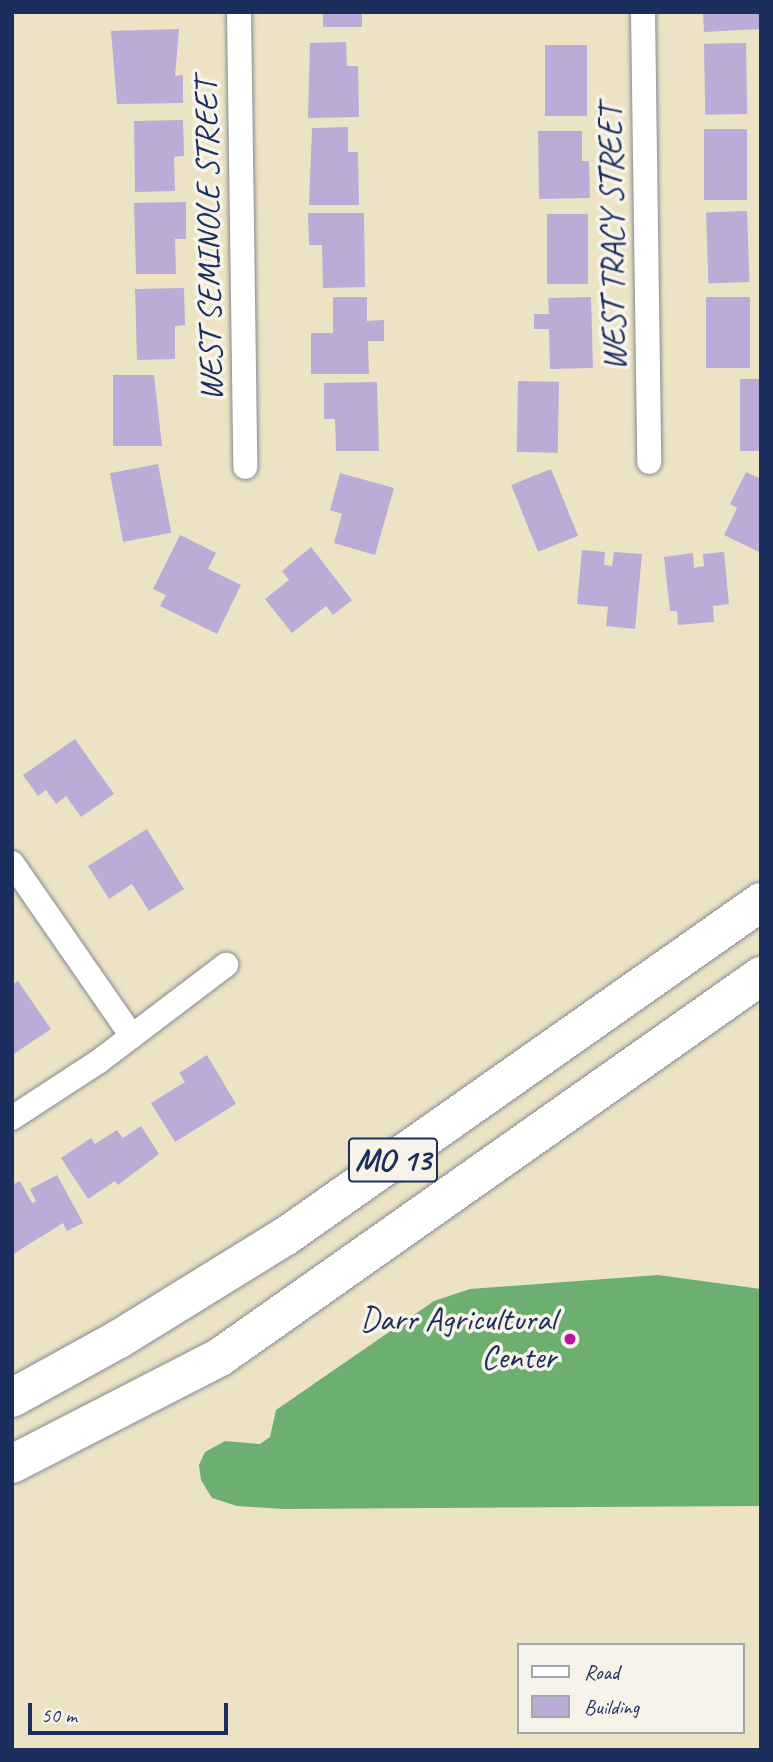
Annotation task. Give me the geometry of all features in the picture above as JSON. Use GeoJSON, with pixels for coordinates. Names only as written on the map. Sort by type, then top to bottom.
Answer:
{"type":"FeatureCollection","features":[{"type":"Feature","properties":{"kind":"main road","name":"MO 13"},"geometry":{"type":"LineString","coordinates":[[12,1398],[119,1339],[286,1236],[761,902]]}},
{"type":"Feature","properties":{"kind":"main road","name":"MO 13"},"geometry":{"type":"LineString","coordinates":[[12,1464],[220,1357],[761,976]]}},
{"type":"Feature","properties":{"kind":"street","name":"WEST SEMINOLE STREET"},"geometry":{"type":"LineString","coordinates":[[239,12],[245,467]]}},
{"type":"Feature","properties":{"kind":"street","name":"WEST TRACY STREET"},"geometry":{"type":"LineString","coordinates":[[643,12],[649,462]]}},
{"type":"Feature","properties":{"kind":"street"},"geometry":{"type":"LineString","coordinates":[[12,863],[132,1036]]}},
{"type":"Feature","properties":{"kind":"street"},"geometry":{"type":"LineString","coordinates":[[12,1118],[132,1036],[226,965]]}},
{"type":"Feature","properties":{"kind":"green space","name":"Darr Agricultural Center"},"geometry":{"type":"Polygon","coordinates":[[[658,1275],[761,1289],[761,1506],[283,1509],[237,1506],[212,1498],[201,1480],[199,1465],[205,1452],[225,1441],[260,1444],[270,1437],[276,1410],[434,1301],[470,1289],[658,1275]]]}},
{"type":"Feature","properties":{"kind":"building"},"geometry":{"type":"Polygon","coordinates":[[[323,12],[362,12],[362,27],[323,27],[323,12]]]}},
{"type":"Feature","properties":{"kind":"building"},"geometry":{"type":"Polygon","coordinates":[[[703,12],[761,12],[761,29],[704,32],[703,12]]]}},
{"type":"Feature","properties":{"kind":"building"},"geometry":{"type":"Polygon","coordinates":[[[179,29],[175,76],[183,75],[183,103],[117,104],[111,31],[179,29]]]}},
{"type":"Feature","properties":{"kind":"building"},"geometry":{"type":"Polygon","coordinates":[[[346,42],[347,66],[358,66],[359,117],[308,118],[310,43],[346,42]]]}},
{"type":"Feature","properties":{"kind":"building"},"geometry":{"type":"Polygon","coordinates":[[[746,43],[747,114],[705,115],[704,44],[746,43]]]}},
{"type":"Feature","properties":{"kind":"building"},"geometry":{"type":"Polygon","coordinates":[[[545,45],[587,45],[587,116],[545,116],[545,45]]]}},
{"type":"Feature","properties":{"kind":"building"},"geometry":{"type":"Polygon","coordinates":[[[183,120],[184,156],[174,157],[175,191],[135,192],[134,121],[183,120]]]}},
{"type":"Feature","properties":{"kind":"building"},"geometry":{"type":"Polygon","coordinates":[[[348,127],[348,152],[358,152],[359,205],[309,205],[312,128],[348,127]]]}},
{"type":"Feature","properties":{"kind":"building"},"geometry":{"type":"Polygon","coordinates":[[[704,129],[747,129],[747,200],[704,200],[704,129]]]}},
{"type":"Feature","properties":{"kind":"building"},"geometry":{"type":"Polygon","coordinates":[[[538,131],[582,131],[582,161],[589,161],[590,198],[539,199],[538,131]]]}},
{"type":"Feature","properties":{"kind":"building"},"geometry":{"type":"Polygon","coordinates":[[[186,202],[186,239],[175,239],[176,274],[136,274],[134,203],[186,202]]]}},
{"type":"Feature","properties":{"kind":"building"},"geometry":{"type":"Polygon","coordinates":[[[747,211],[749,282],[709,283],[706,212],[747,211]]]}},
{"type":"Feature","properties":{"kind":"building"},"geometry":{"type":"Polygon","coordinates":[[[308,213],[364,213],[365,287],[323,288],[322,245],[309,245],[308,213]]]}},
{"type":"Feature","properties":{"kind":"building"},"geometry":{"type":"Polygon","coordinates":[[[547,214],[588,214],[588,284],[547,284],[547,214]]]}},
{"type":"Feature","properties":{"kind":"building"},"geometry":{"type":"Polygon","coordinates":[[[184,288],[185,325],[175,326],[175,359],[137,360],[135,289],[184,288]]]}},
{"type":"Feature","properties":{"kind":"building"},"geometry":{"type":"Polygon","coordinates":[[[333,297],[367,297],[367,321],[384,320],[384,341],[368,341],[369,374],[311,374],[311,333],[333,333],[333,297]]]}},
{"type":"Feature","properties":{"kind":"building"},"geometry":{"type":"Polygon","coordinates":[[[591,297],[593,368],[550,369],[549,329],[534,329],[534,314],[549,314],[548,298],[591,297]]]}},
{"type":"Feature","properties":{"kind":"building"},"geometry":{"type":"Polygon","coordinates":[[[706,297],[750,297],[750,368],[706,368],[706,297]]]}},
{"type":"Feature","properties":{"kind":"building"},"geometry":{"type":"Polygon","coordinates":[[[113,375],[154,375],[162,446],[113,446],[113,375]]]}},
{"type":"Feature","properties":{"kind":"building"},"geometry":{"type":"Polygon","coordinates":[[[740,379],[761,379],[761,451],[740,451],[740,379]]]}},
{"type":"Feature","properties":{"kind":"building"},"geometry":{"type":"Polygon","coordinates":[[[518,381],[559,382],[558,453],[517,452],[518,381]]]}},
{"type":"Feature","properties":{"kind":"building"},"geometry":{"type":"Polygon","coordinates":[[[377,382],[379,451],[336,451],[335,419],[324,419],[324,383],[377,382]]]}},
{"type":"Feature","properties":{"kind":"building"},"geometry":{"type":"Polygon","coordinates":[[[158,464],[171,533],[123,542],[110,473],[158,464]]]}},
{"type":"Feature","properties":{"kind":"building"},"geometry":{"type":"Polygon","coordinates":[[[551,469],[578,536],[538,552],[511,485],[551,469]]]}},
{"type":"Feature","properties":{"kind":"building"},"geometry":{"type":"Polygon","coordinates":[[[746,472],[761,479],[761,553],[724,535],[737,508],[730,504],[746,472]]]}},
{"type":"Feature","properties":{"kind":"building"},"geometry":{"type":"Polygon","coordinates":[[[340,473],[394,488],[375,555],[334,543],[342,514],[330,510],[340,473]]]}},
{"type":"Feature","properties":{"kind":"building"},"geometry":{"type":"Polygon","coordinates":[[[180,535],[216,553],[208,569],[241,585],[217,634],[160,606],[166,595],[153,589],[180,535]]]}},
{"type":"Feature","properties":{"kind":"building"},"geometry":{"type":"Polygon","coordinates":[[[311,547],[352,600],[333,615],[326,606],[292,633],[265,599],[289,580],[282,571],[311,547]]]}},
{"type":"Feature","properties":{"kind":"building"},"geometry":{"type":"Polygon","coordinates":[[[582,550],[605,552],[604,565],[612,566],[614,552],[642,554],[635,629],[606,626],[608,607],[577,604],[582,550]]]}},
{"type":"Feature","properties":{"kind":"building"},"geometry":{"type":"Polygon","coordinates":[[[724,552],[729,604],[713,606],[714,622],[678,625],[677,611],[670,611],[664,557],[693,553],[694,568],[704,566],[703,554],[724,552]]]}},
{"type":"Feature","properties":{"kind":"building"},"geometry":{"type":"Polygon","coordinates":[[[75,739],[114,794],[81,817],[66,796],[56,804],[46,790],[38,796],[23,775],[75,739]]]}},
{"type":"Feature","properties":{"kind":"building"},"geometry":{"type":"Polygon","coordinates":[[[147,829],[184,889],[149,911],[132,884],[109,899],[88,866],[147,829]]]}},
{"type":"Feature","properties":{"kind":"building"},"geometry":{"type":"Polygon","coordinates":[[[18,981],[51,1029],[12,1055],[12,985],[18,981]]]}},
{"type":"Feature","properties":{"kind":"building"},"geometry":{"type":"Polygon","coordinates":[[[207,1055],[236,1104],[175,1142],[151,1103],[185,1082],[179,1073],[207,1055]]]}},
{"type":"Feature","properties":{"kind":"building"},"geometry":{"type":"Polygon","coordinates":[[[141,1126],[159,1154],[118,1185],[115,1181],[88,1199],[61,1158],[91,1138],[95,1144],[117,1130],[123,1138],[141,1126]]]}},
{"type":"Feature","properties":{"kind":"building"},"geometry":{"type":"Polygon","coordinates":[[[57,1175],[83,1223],[67,1231],[63,1223],[12,1255],[12,1185],[20,1181],[32,1203],[36,1201],[30,1189],[57,1175]]]}},
{"type":"Feature","properties":{"kind":"place","name":"Darr Agricultural Center"},"geometry":{"type":"Point","coordinates":[570,1339]}}]}
